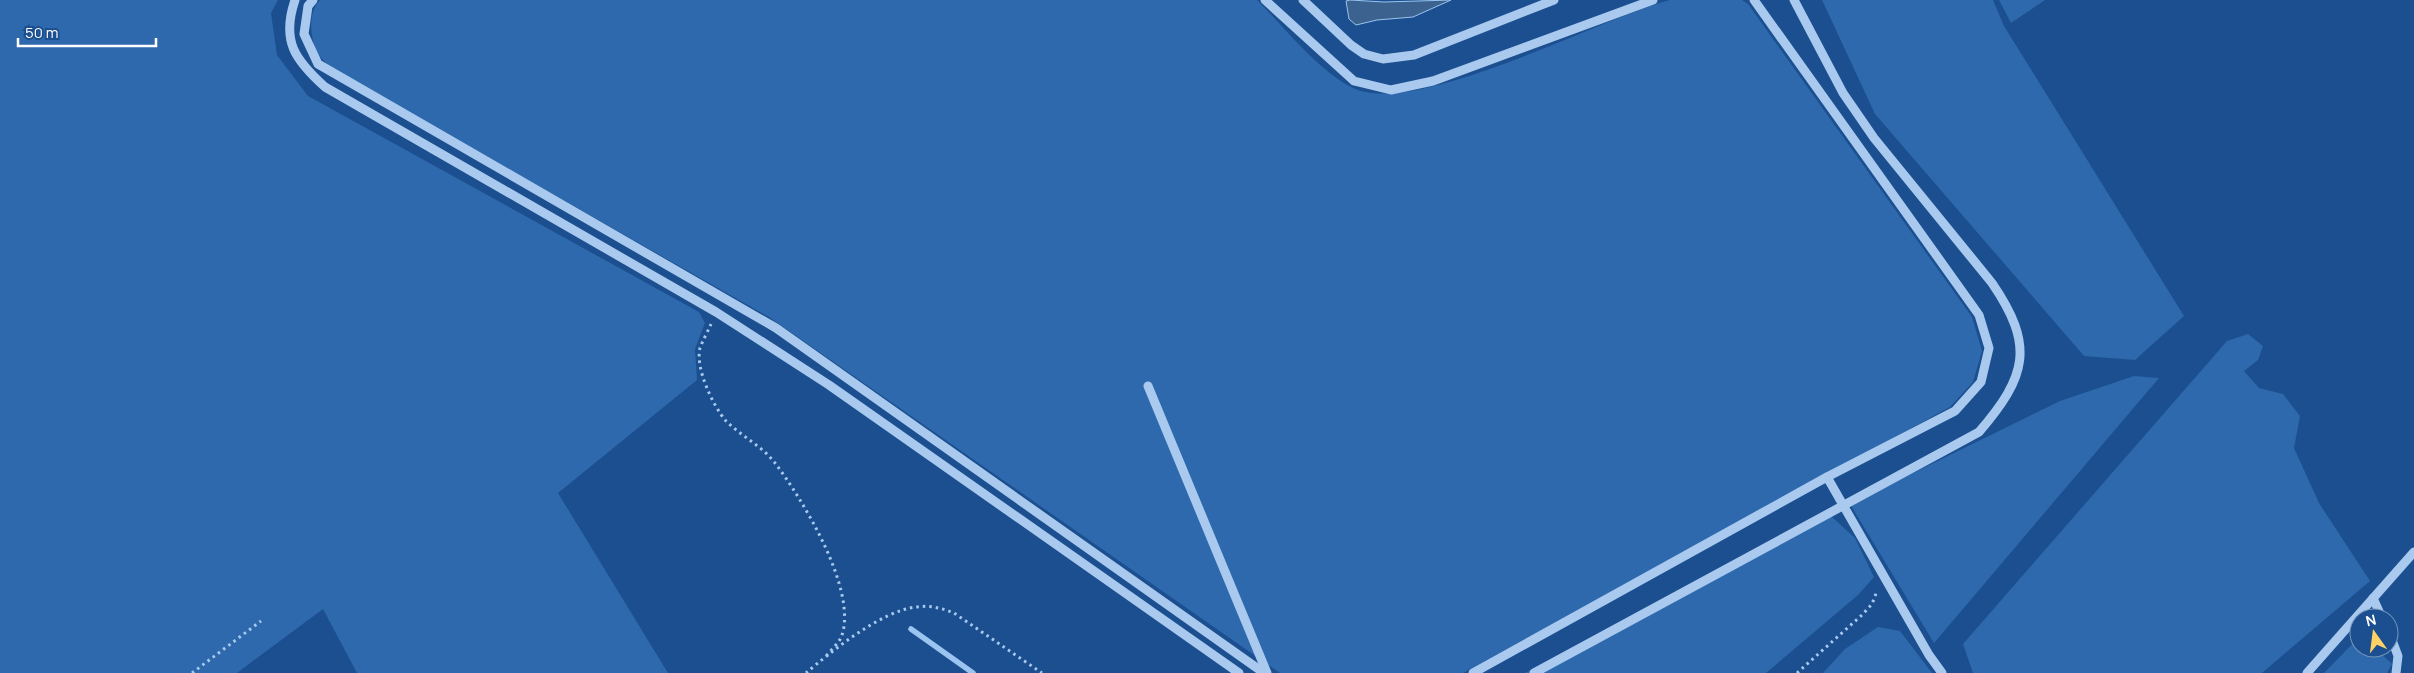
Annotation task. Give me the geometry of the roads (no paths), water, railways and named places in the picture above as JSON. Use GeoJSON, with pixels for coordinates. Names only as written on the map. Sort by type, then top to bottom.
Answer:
{"type":"FeatureCollection","features":[{"type":"Feature","properties":{"kind":"street"},"geometry":{"type":"LineString","coordinates":[[295,0],[289,19],[292,47],[304,68],[325,87],[716,312],[829,385],[1239,673]]}},
{"type":"Feature","properties":{"kind":"street"},"geometry":{"type":"LineString","coordinates":[[313,0],[308,6],[304,34],[318,64],[776,328],[1266,673]]}},
{"type":"Feature","properties":{"kind":"street"},"geometry":{"type":"LineString","coordinates":[[1265,0],[1354,81],[1391,90],[1432,82],[1653,0]]}},
{"type":"Feature","properties":{"kind":"street"},"geometry":{"type":"LineString","coordinates":[[1303,0],[1351,45],[1364,54],[1383,59],[1414,55],[1554,0]]}},
{"type":"Feature","properties":{"kind":"street"},"geometry":{"type":"LineString","coordinates":[[1473,673],[1827,477],[1955,411],[1980,382],[1989,348],[1978,315],[1754,0]]}},
{"type":"Feature","properties":{"kind":"street"},"geometry":{"type":"LineString","coordinates":[[1534,673],[1979,432],[2002,406],[2017,378],[2020,352],[2016,323],[2005,302],[1992,283],[1874,138],[1843,93],[1794,0]]}},
{"type":"Feature","properties":{"kind":"street"},"geometry":{"type":"LineString","coordinates":[[1148,386],[1266,673]]}},
{"type":"Feature","properties":{"kind":"street"},"geometry":{"type":"LineString","coordinates":[[1827,477],[1929,655],[1942,673]]}},
{"type":"Feature","properties":{"kind":"street"},"geometry":{"type":"LineString","coordinates":[[2307,673],[2414,552]]}},
{"type":"Feature","properties":{"kind":"street"},"geometry":{"type":"LineString","coordinates":[[2373,598],[2378,608]]}},
{"type":"Feature","properties":{"kind":"street"},"geometry":{"type":"LineString","coordinates":[[2396,673],[2398,658]]}},
{"type":"Feature","properties":{"kind":"waterway"},"geometry":{"type":"LineString","coordinates":[[911,629],[973,673]]}}]}
